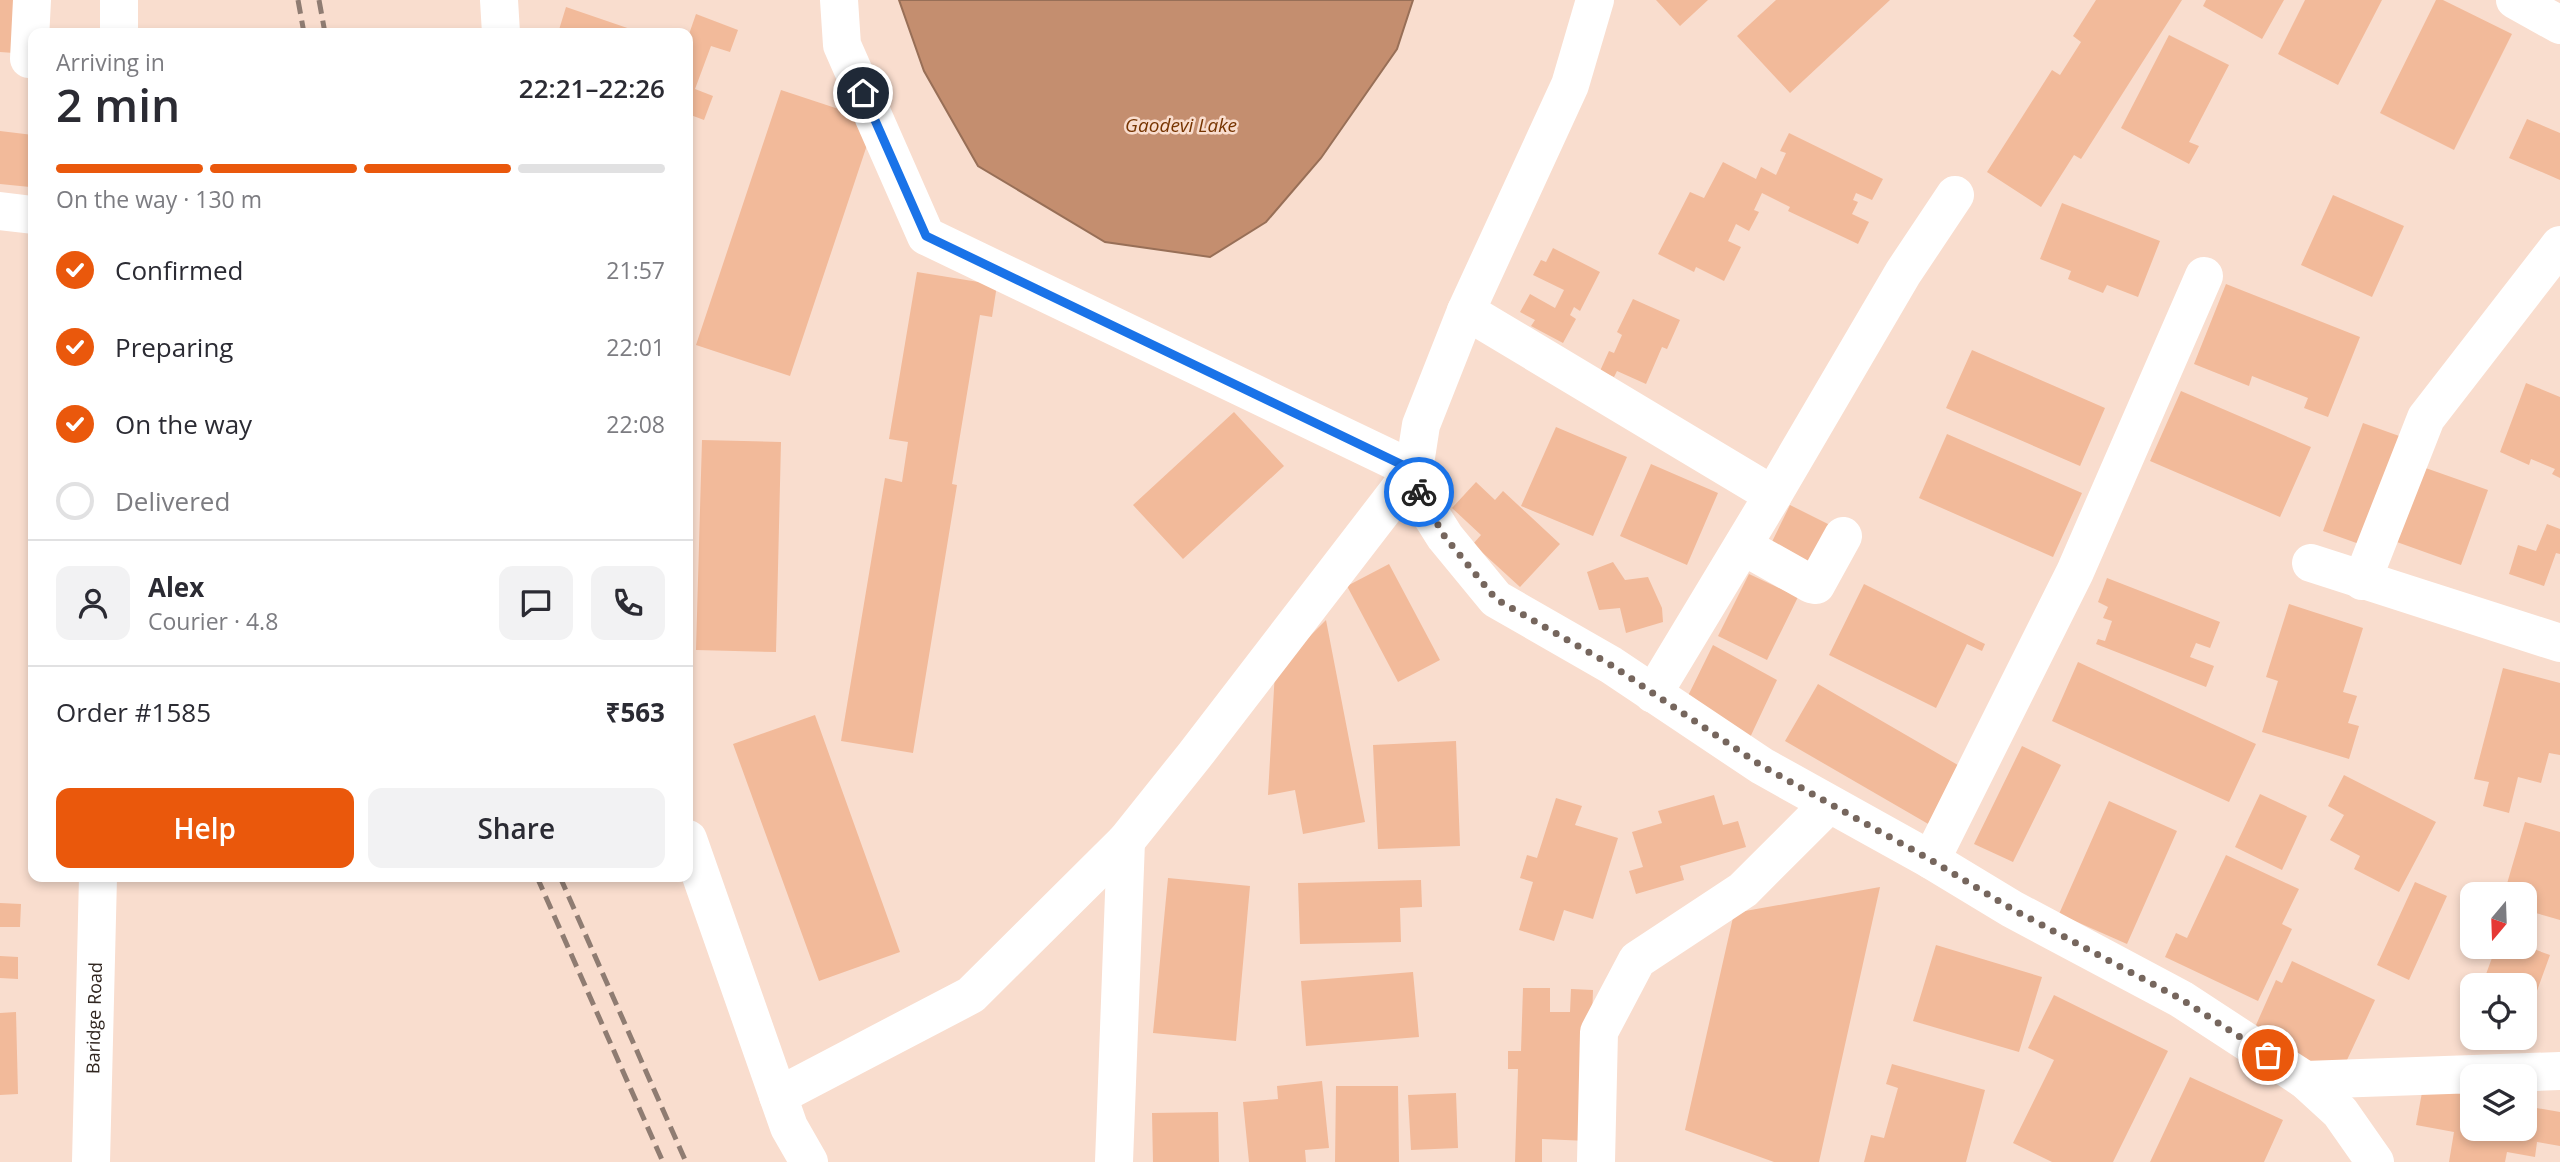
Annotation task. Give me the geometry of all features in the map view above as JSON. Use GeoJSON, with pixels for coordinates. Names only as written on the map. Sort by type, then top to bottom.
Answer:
{"type":"FeatureCollection","features":[{"type":"Feature","properties":{"kind":"street"},"geometry":{"type":"LineString","coordinates":[[21,59],[32,0]]}},
{"type":"Feature","properties":{"kind":"street"},"geometry":{"type":"LineString","coordinates":[[119,0],[120,28]]}},
{"type":"Feature","properties":{"kind":"street"},"geometry":{"type":"LineString","coordinates":[[499,0],[501,28]]}},
{"type":"Feature","properties":{"kind":"street"},"geometry":{"type":"LineString","coordinates":[[839,0],[842,45],[926,236],[1413,470]]}},
{"type":"Feature","properties":{"kind":"street"},"geometry":{"type":"LineString","coordinates":[[1595,0],[1570,85],[1466,311],[1421,425],[1413,470],[1421,499],[1445,537],[1496,599],[1611,665],[1762,766],[1931,860],[2012,909],[2181,999],[2305,1080],[2340,1112],[2375,1162]]}},
{"type":"Feature","properties":{"kind":"street"},"geometry":{"type":"LineString","coordinates":[[2515,0],[2560,25]]}},
{"type":"Feature","properties":{"kind":"street"},"geometry":{"type":"LineString","coordinates":[[1653,694],[1751,550],[1774,494],[1903,273],[1955,195]]}},
{"type":"Feature","properties":{"kind":"street"},"geometry":{"type":"LineString","coordinates":[[0,211],[28,214]]}},
{"type":"Feature","properties":{"kind":"street"},"geometry":{"type":"LineString","coordinates":[[2362,581],[2426,418],[2560,245]]}},
{"type":"Feature","properties":{"kind":"street"},"geometry":{"type":"LineString","coordinates":[[1931,860],[2075,572],[2204,276]]}},
{"type":"Feature","properties":{"kind":"street"},"geometry":{"type":"LineString","coordinates":[[1466,311],[1774,494]]}},
{"type":"Feature","properties":{"kind":"street"},"geometry":{"type":"LineString","coordinates":[[778,1096],[971,995],[1126,841],[1203,745],[1413,470]]}},
{"type":"Feature","properties":{"kind":"street"},"geometry":{"type":"LineString","coordinates":[[1751,550],[1816,585],[1843,536]]}},
{"type":"Feature","properties":{"kind":"street"},"geometry":{"type":"LineString","coordinates":[[2311,563],[2560,643]]}},
{"type":"Feature","properties":{"kind":"street"},"geometry":{"type":"LineString","coordinates":[[1596,1162],[1599,1032],[1637,960],[1743,890],[1829,804]]}},
{"type":"Feature","properties":{"kind":"street"},"geometry":{"type":"LineString","coordinates":[[1114,1162],[1126,841]]}},
{"type":"Feature","properties":{"kind":"street"},"geometry":{"type":"LineString","coordinates":[[693,853],[789,1127],[809,1162]]}},
{"type":"Feature","properties":{"kind":"street","name":"Baridge Road"},"geometry":{"type":"LineString","coordinates":[[91,1162],[98,882]]}},
{"type":"Feature","properties":{"kind":"street"},"geometry":{"type":"LineString","coordinates":[[2305,1080],[2560,1072]]}},
{"type":"Feature","properties":{"kind":"water","name":"Gaodevi Lake"},"geometry":{"type":"Polygon","coordinates":[[[899,0],[1413,0],[1397,49],[1321,158],[1266,222],[1210,257],[1105,242],[978,166],[924,71],[899,0]]]}},
{"type":"Feature","properties":{"kind":"building"},"geometry":{"type":"Polygon","coordinates":[[[0,0],[18,0],[14,53],[0,52],[0,0]]]}},
{"type":"Feature","properties":{"kind":"building"},"geometry":{"type":"Polygon","coordinates":[[[1656,0],[1708,0],[1680,26],[1656,0]]]}},
{"type":"Feature","properties":{"kind":"building"},"geometry":{"type":"Polygon","coordinates":[[[1776,0],[1890,0],[1790,93],[1737,36],[1776,0]]]}},
{"type":"Feature","properties":{"kind":"building"},"geometry":{"type":"Polygon","coordinates":[[[2096,0],[2182,0],[2081,159],[2074,155],[2041,207],[1987,172],[2052,70],[2060,75],[2081,42],[2073,36],[2096,0]]]}},
{"type":"Feature","properties":{"kind":"building"},"geometry":{"type":"Polygon","coordinates":[[[2206,0],[2284,0],[2262,39],[2203,6],[2206,0]]]}},
{"type":"Feature","properties":{"kind":"building"},"geometry":{"type":"Polygon","coordinates":[[[2305,0],[2382,0],[2338,85],[2278,54],[2305,0]]]}},
{"type":"Feature","properties":{"kind":"building"},"geometry":{"type":"Polygon","coordinates":[[[2436,0],[2443,0],[2512,34],[2454,150],[2380,113],[2436,0]]]}},
{"type":"Feature","properties":{"kind":"building"},"geometry":{"type":"Polygon","coordinates":[[[566,7],[627,28],[560,28],[566,7]]]}},
{"type":"Feature","properties":{"kind":"building"},"geometry":{"type":"Polygon","coordinates":[[[696,14],[738,30],[730,52],[711,46],[695,89],[713,96],[704,120],[693,116],[691,28],[696,14]]]}},
{"type":"Feature","properties":{"kind":"building"},"geometry":{"type":"Polygon","coordinates":[[[2169,35],[2229,65],[2189,142],[2199,146],[2189,164],[2121,128],[2169,35]]]}},
{"type":"Feature","properties":{"kind":"building"},"geometry":{"type":"Polygon","coordinates":[[[781,90],[875,121],[790,376],[696,345],[781,90]]]}},
{"type":"Feature","properties":{"kind":"building"},"geometry":{"type":"Polygon","coordinates":[[[2527,119],[2560,133],[2560,180],[2509,158],[2527,119]]]}},
{"type":"Feature","properties":{"kind":"building"},"geometry":{"type":"Polygon","coordinates":[[[0,131],[28,134],[28,187],[0,184],[0,131]]]}},
{"type":"Feature","properties":{"kind":"building"},"geometry":{"type":"Polygon","coordinates":[[[1789,133],[1883,179],[1872,200],[1856,193],[1853,200],[1858,202],[1852,214],[1869,222],[1858,244],[1788,211],[1790,207],[1762,193],[1754,210],[1759,212],[1749,231],[1736,224],[1728,241],[1741,247],[1724,281],[1696,267],[1694,272],[1658,254],[1690,192],[1704,198],[1723,162],[1756,179],[1761,167],[1776,175],[1786,153],[1780,151],[1789,133]]]}},
{"type":"Feature","properties":{"kind":"building"},"geometry":{"type":"Polygon","coordinates":[[[2333,195],[2404,226],[2372,297],[2301,265],[2333,195]]]}},
{"type":"Feature","properties":{"kind":"building"},"geometry":{"type":"Polygon","coordinates":[[[2062,203],[2160,241],[2138,297],[2107,285],[2103,293],[2068,279],[2071,271],[2040,259],[2062,203]]]}},
{"type":"Feature","properties":{"kind":"building"},"geometry":{"type":"Polygon","coordinates":[[[1553,248],[1600,272],[1580,311],[1574,307],[1570,315],[1576,319],[1563,343],[1531,326],[1535,320],[1520,312],[1530,294],[1555,308],[1564,290],[1533,275],[1541,260],[1546,262],[1553,248]]]}},
{"type":"Feature","properties":{"kind":"building"},"geometry":{"type":"Polygon","coordinates":[[[917,272],[997,285],[992,317],[980,315],[952,484],[957,485],[913,753],[841,741],[885,478],[902,482],[908,442],[889,439],[917,272]]]}},
{"type":"Feature","properties":{"kind":"building"},"geometry":{"type":"Polygon","coordinates":[[[2226,284],[2360,337],[2328,417],[2304,408],[2308,398],[2252,376],[2249,386],[2194,364],[2226,284]]]}},
{"type":"Feature","properties":{"kind":"building"},"geometry":{"type":"Polygon","coordinates":[[[1633,299],[1680,320],[1667,349],[1662,347],[1646,384],[1617,371],[1614,377],[1600,371],[1609,351],[1614,353],[1622,335],[1617,332],[1633,299]]]}},
{"type":"Feature","properties":{"kind":"building"},"geometry":{"type":"Polygon","coordinates":[[[1972,350],[2105,408],[2080,466],[1946,408],[1972,350]]]}},
{"type":"Feature","properties":{"kind":"building"},"geometry":{"type":"Polygon","coordinates":[[[2526,383],[2560,397],[2560,478],[2552,474],[2555,469],[2531,459],[2529,465],[2500,452],[2526,383]]]}},
{"type":"Feature","properties":{"kind":"building"},"geometry":{"type":"Polygon","coordinates":[[[2181,391],[2311,447],[2280,517],[2150,461],[2181,391]]]}},
{"type":"Feature","properties":{"kind":"building"},"geometry":{"type":"Polygon","coordinates":[[[1234,412],[1284,466],[1183,559],[1133,505],[1234,412]]]}},
{"type":"Feature","properties":{"kind":"building"},"geometry":{"type":"Polygon","coordinates":[[[2363,423],[2402,437],[2362,545],[2323,531],[2363,423]]]}},
{"type":"Feature","properties":{"kind":"building"},"geometry":{"type":"Polygon","coordinates":[[[1556,427],[1627,457],[1593,536],[1521,506],[1556,427]]]}},
{"type":"Feature","properties":{"kind":"building"},"geometry":{"type":"Polygon","coordinates":[[[1947,434],[2082,493],[2053,557],[1919,498],[1947,434]]]}},
{"type":"Feature","properties":{"kind":"building"},"geometry":{"type":"Polygon","coordinates":[[[702,440],[781,442],[776,652],[696,650],[702,440]]]}},
{"type":"Feature","properties":{"kind":"building"},"geometry":{"type":"Polygon","coordinates":[[[1651,464],[1718,493],[1687,565],[1620,536],[1651,464]]]}},
{"type":"Feature","properties":{"kind":"building"},"geometry":{"type":"Polygon","coordinates":[[[2420,466],[2488,490],[2461,565],[2394,541],[2420,466]]]}},
{"type":"Feature","properties":{"kind":"building"},"geometry":{"type":"Polygon","coordinates":[[[1476,482],[1495,500],[1503,491],[1560,544],[1520,587],[1473,544],[1481,535],[1452,508],[1476,482]]]}},
{"type":"Feature","properties":{"kind":"building"},"geometry":{"type":"Polygon","coordinates":[[[1790,505],[1840,530],[1812,579],[1767,552],[1790,505]]]}},
{"type":"Feature","properties":{"kind":"building"},"geometry":{"type":"Polygon","coordinates":[[[2547,524],[2560,529],[2560,554],[2556,553],[2544,586],[2509,574],[2518,545],[2536,551],[2547,524]]]}},
{"type":"Feature","properties":{"kind":"building"},"geometry":{"type":"Polygon","coordinates":[[[1613,562],[1625,580],[1648,577],[1662,608],[1663,622],[1626,633],[1620,608],[1599,610],[1587,572],[1613,562]]]}},
{"type":"Feature","properties":{"kind":"building"},"geometry":{"type":"Polygon","coordinates":[[[1389,564],[1440,660],[1398,682],[1347,586],[1389,564]]]}},
{"type":"Feature","properties":{"kind":"building"},"geometry":{"type":"Polygon","coordinates":[[[1749,574],[1798,597],[1767,660],[1718,636],[1749,574]]]}},
{"type":"Feature","properties":{"kind":"building"},"geometry":{"type":"Polygon","coordinates":[[[2107,578],[2220,622],[2210,648],[2196,643],[2190,657],[2214,666],[2206,687],[2096,644],[2098,639],[2105,641],[2112,621],[2103,618],[2108,607],[2098,602],[2107,578]]]}},
{"type":"Feature","properties":{"kind":"building"},"geometry":{"type":"Polygon","coordinates":[[[1864,584],[1985,644],[1982,651],[1967,644],[1936,708],[1829,655],[1864,584]]]}},
{"type":"Feature","properties":{"kind":"building"},"geometry":{"type":"Polygon","coordinates":[[[2289,604],[2363,628],[2343,692],[2357,696],[2348,723],[2359,726],[2349,759],[2262,732],[2278,681],[2266,677],[2289,604]]]}},
{"type":"Feature","properties":{"kind":"building"},"geometry":{"type":"Polygon","coordinates":[[[1326,620],[1365,822],[1303,834],[1295,790],[1268,795],[1275,671],[1326,620]]]}},
{"type":"Feature","properties":{"kind":"building"},"geometry":{"type":"Polygon","coordinates":[[[1713,645],[1777,680],[1746,746],[1683,706],[1713,645]]]}},
{"type":"Feature","properties":{"kind":"building"},"geometry":{"type":"Polygon","coordinates":[[[2078,662],[2256,744],[2229,802],[2052,721],[2078,662]]]}},
{"type":"Feature","properties":{"kind":"building"},"geometry":{"type":"Polygon","coordinates":[[[2503,668],[2560,683],[2560,755],[2549,753],[2541,783],[2518,777],[2509,813],[2483,806],[2489,782],[2474,779],[2503,668]]]}},
{"type":"Feature","properties":{"kind":"building"},"geometry":{"type":"Polygon","coordinates":[[[1818,684],[1963,768],[1930,825],[1785,741],[1818,684]]]}},
{"type":"Feature","properties":{"kind":"building"},"geometry":{"type":"Polygon","coordinates":[[[815,715],[900,952],[819,981],[733,744],[815,715]]]}},
{"type":"Feature","properties":{"kind":"building"},"geometry":{"type":"Polygon","coordinates":[[[1456,741],[1460,846],[1378,849],[1373,745],[1456,741]]]}},
{"type":"Feature","properties":{"kind":"building"},"geometry":{"type":"Polygon","coordinates":[[[2022,746],[2061,765],[2013,862],[1974,844],[2022,746]]]}},
{"type":"Feature","properties":{"kind":"building"},"geometry":{"type":"Polygon","coordinates":[[[2344,775],[2436,822],[2399,892],[2354,869],[2360,856],[2330,840],[2344,815],[2328,806],[2344,775]]]}},
{"type":"Feature","properties":{"kind":"building"},"geometry":{"type":"Polygon","coordinates":[[[2260,794],[2307,816],[2282,870],[2235,847],[2260,794]]]}},
{"type":"Feature","properties":{"kind":"building"},"geometry":{"type":"Polygon","coordinates":[[[1714,795],[1723,825],[1738,821],[1746,847],[1680,866],[1684,880],[1636,894],[1629,871],[1643,867],[1632,832],[1662,823],[1658,811],[1714,795]]]}},
{"type":"Feature","properties":{"kind":"building"},"geometry":{"type":"Polygon","coordinates":[[[1556,798],[1582,806],[1575,825],[1618,838],[1593,919],[1564,910],[1554,941],[1519,930],[1533,882],[1520,878],[1527,855],[1537,858],[1556,798]]]}},
{"type":"Feature","properties":{"kind":"building"},"geometry":{"type":"Polygon","coordinates":[[[2109,801],[2177,831],[2127,944],[2059,914],[2109,801]]]}},
{"type":"Feature","properties":{"kind":"building"},"geometry":{"type":"Polygon","coordinates":[[[2525,822],[2560,832],[2560,920],[2538,914],[2538,882],[2508,882],[2525,822]]]}},
{"type":"Feature","properties":{"kind":"building"},"geometry":{"type":"Polygon","coordinates":[[[2226,855],[2299,889],[2282,924],[2292,929],[2258,1001],[2165,957],[2176,933],[2187,938],[2226,855]]]}},
{"type":"Feature","properties":{"kind":"building"},"geometry":{"type":"Polygon","coordinates":[[[1168,878],[1250,886],[1236,1041],[1153,1033],[1168,878]]]}},
{"type":"Feature","properties":{"kind":"building"},"geometry":{"type":"Polygon","coordinates":[[[1421,880],[1422,907],[1400,908],[1401,942],[1300,944],[1298,883],[1421,880]]]}},
{"type":"Feature","properties":{"kind":"building"},"geometry":{"type":"Polygon","coordinates":[[[2415,882],[2447,896],[2409,980],[2377,965],[2415,882]]]}},
{"type":"Feature","properties":{"kind":"building"},"geometry":{"type":"Polygon","coordinates":[[[1880,887],[1819,1162],[1774,1162],[1685,1130],[1734,913],[1880,887]]]}},
{"type":"Feature","properties":{"kind":"building"},"geometry":{"type":"Polygon","coordinates":[[[0,903],[21,904],[20,927],[0,927],[0,903]]]}},
{"type":"Feature","properties":{"kind":"building"},"geometry":{"type":"Polygon","coordinates":[[[1936,945],[2042,977],[2019,1052],[1913,1021],[1936,945]]]}},
{"type":"Feature","properties":{"kind":"building"},"geometry":{"type":"Polygon","coordinates":[[[2538,951],[2550,955],[2537,991],[2537,973],[2486,973],[2492,959],[2538,959],[2538,951]]]}},
{"type":"Feature","properties":{"kind":"building"},"geometry":{"type":"Polygon","coordinates":[[[0,956],[18,957],[18,979],[0,978],[0,956]]]}},
{"type":"Feature","properties":{"kind":"building"},"geometry":{"type":"Polygon","coordinates":[[[2292,961],[2375,1000],[2340,1075],[2252,1034],[2276,980],[2282,983],[2292,961]]]}},
{"type":"Feature","properties":{"kind":"building"},"geometry":{"type":"Polygon","coordinates":[[[1413,972],[1419,1037],[1306,1046],[1301,981],[1413,972]]]}},
{"type":"Feature","properties":{"kind":"building"},"geometry":{"type":"Polygon","coordinates":[[[1523,988],[1550,988],[1550,1012],[1570,1012],[1571,989],[1593,990],[1588,1141],[1542,1139],[1542,1162],[1515,1162],[1518,1069],[1508,1069],[1508,1051],[1521,1051],[1523,988]]]}},
{"type":"Feature","properties":{"kind":"building"},"geometry":{"type":"Polygon","coordinates":[[[2054,995],[2168,1051],[2113,1162],[2052,1162],[2013,1143],[2054,1060],[2028,1048],[2054,995]]]}},
{"type":"Feature","properties":{"kind":"building"},"geometry":{"type":"Polygon","coordinates":[[[16,1012],[18,1094],[0,1095],[0,1013],[16,1012]]]}},
{"type":"Feature","properties":{"kind":"building"},"geometry":{"type":"Polygon","coordinates":[[[1892,1064],[1985,1090],[1966,1162],[1864,1162],[1871,1135],[1884,1138],[1898,1088],[1886,1084],[1892,1064]]]}},
{"type":"Feature","properties":{"kind":"building"},"geometry":{"type":"Polygon","coordinates":[[[2190,1077],[2283,1120],[2264,1162],[2150,1162],[2190,1077]]]}},
{"type":"Feature","properties":{"kind":"building"},"geometry":{"type":"Polygon","coordinates":[[[1322,1081],[1329,1148],[1305,1150],[1306,1162],[1249,1162],[1243,1102],[1278,1099],[1277,1086],[1322,1081]]]}},
{"type":"Feature","properties":{"kind":"building"},"geometry":{"type":"Polygon","coordinates":[[[1336,1086],[1398,1086],[1399,1162],[1335,1162],[1336,1086]]]}},
{"type":"Feature","properties":{"kind":"building"},"geometry":{"type":"Polygon","coordinates":[[[2423,1087],[2460,1094],[2460,1141],[2537,1141],[2537,1108],[2560,1112],[2560,1146],[2537,1142],[2535,1157],[2507,1152],[2505,1162],[2449,1162],[2454,1132],[2416,1125],[2423,1087]]]}},
{"type":"Feature","properties":{"kind":"building"},"geometry":{"type":"Polygon","coordinates":[[[1456,1093],[1458,1148],[1411,1150],[1408,1095],[1456,1093]]]}},
{"type":"Feature","properties":{"kind":"building"},"geometry":{"type":"Polygon","coordinates":[[[1218,1112],[1219,1162],[1153,1162],[1152,1113],[1218,1112]]]}},
{"type":"Feature","properties":{"kind":"railway"},"geometry":{"type":"LineString","coordinates":[[298,0],[303,28]]}},
{"type":"Feature","properties":{"kind":"railway"},"geometry":{"type":"LineString","coordinates":[[319,0],[324,28]]}},
{"type":"Feature","properties":{"kind":"railway"},"geometry":{"type":"LineString","coordinates":[[539,882],[663,1162]]}},
{"type":"Feature","properties":{"kind":"railway"},"geometry":{"type":"LineString","coordinates":[[562,882],[686,1162]]}},
{"type":"Feature","properties":{"kind":"way so far"},"geometry":{"type":"LineString","coordinates":[[1419,492],[1445,537],[1496,599],[1611,665],[1762,766],[1931,860],[2012,909],[2181,999],[2268,1055]]}},
{"type":"Feature","properties":{"kind":"route"},"geometry":{"type":"LineString","coordinates":[[863,93],[926,236],[1413,470],[1419,492]]}}]}
